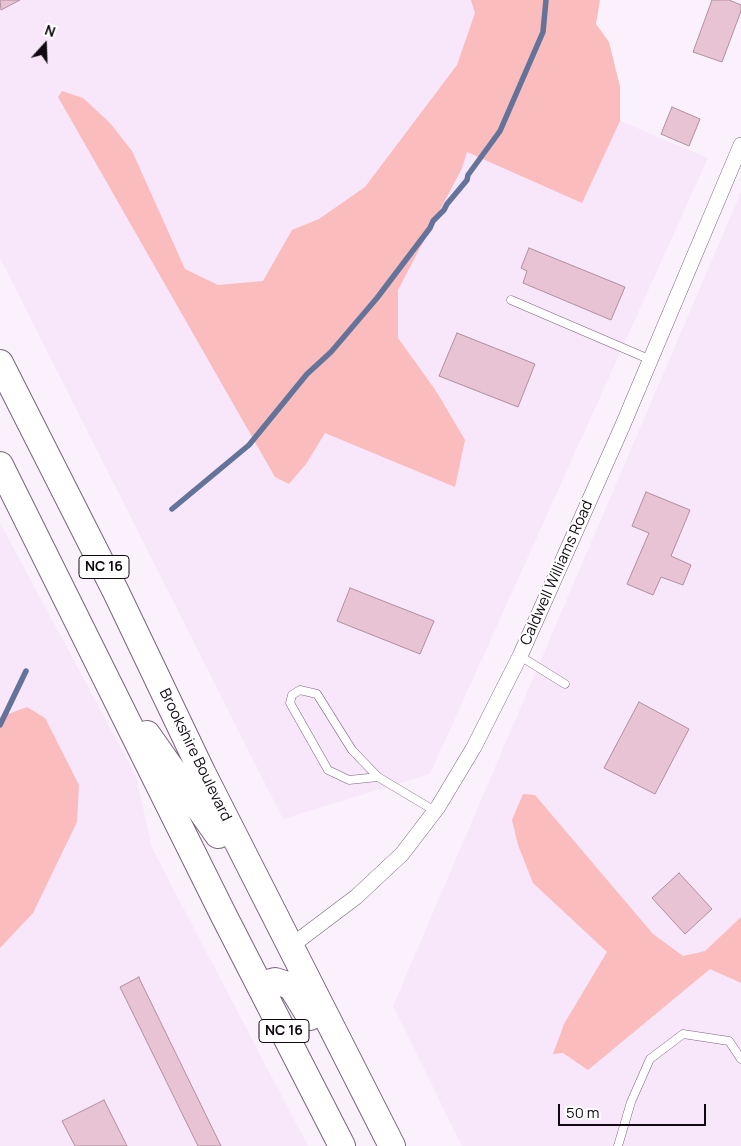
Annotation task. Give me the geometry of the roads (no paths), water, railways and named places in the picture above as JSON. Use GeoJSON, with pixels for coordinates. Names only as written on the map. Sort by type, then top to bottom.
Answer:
{"type":"FeatureCollection","features":[{"type":"Feature","properties":{"kind":"highway","name":"Brookshire Boulevard"},"geometry":{"type":"LineString","coordinates":[[0,362],[392,1146]]}},
{"type":"Feature","properties":{"kind":"highway","name":"NC 16"},"geometry":{"type":"LineString","coordinates":[[0,465],[342,1146]]}},
{"type":"Feature","properties":{"kind":"highway"},"geometry":{"type":"LineString","coordinates":[[104,675],[215,828],[240,883],[267,931],[291,946]]}},
{"type":"Feature","properties":{"kind":"highway"},"geometry":{"type":"LineString","coordinates":[[260,985],[275,981],[291,986],[316,1028],[342,1085],[380,1122]]}},
{"type":"Feature","properties":{"kind":"street","name":"Caldwell Williams Road"},"geometry":{"type":"LineString","coordinates":[[291,946],[356,896],[402,854],[435,811],[474,747],[520,656],[739,153]]}},
{"type":"Feature","properties":{"kind":"lane"},"geometry":{"type":"LineString","coordinates":[[511,300],[650,360]]}},
{"type":"Feature","properties":{"kind":"lane"},"geometry":{"type":"LineString","coordinates":[[520,656],[565,684]]}},
{"type":"Feature","properties":{"kind":"lane"},"geometry":{"type":"LineString","coordinates":[[378,777],[349,780],[328,770],[290,703],[292,695],[300,690],[317,694],[352,750],[378,777],[435,811]]}},
{"type":"Feature","properties":{"kind":"lane"},"geometry":{"type":"LineString","coordinates":[[618,1146],[631,1102],[650,1059],[683,1034],[729,1041],[741,1059]]}},
{"type":"Feature","properties":{"kind":"waterway"},"geometry":{"type":"LineString","coordinates":[[172,509],[249,445],[307,374],[331,352],[377,298],[430,228],[433,221],[467,180],[468,175],[500,131],[543,32],[546,0]]}},
{"type":"Feature","properties":{"kind":"waterway"},"geometry":{"type":"LineString","coordinates":[[0,725],[26,671]]}}]}
